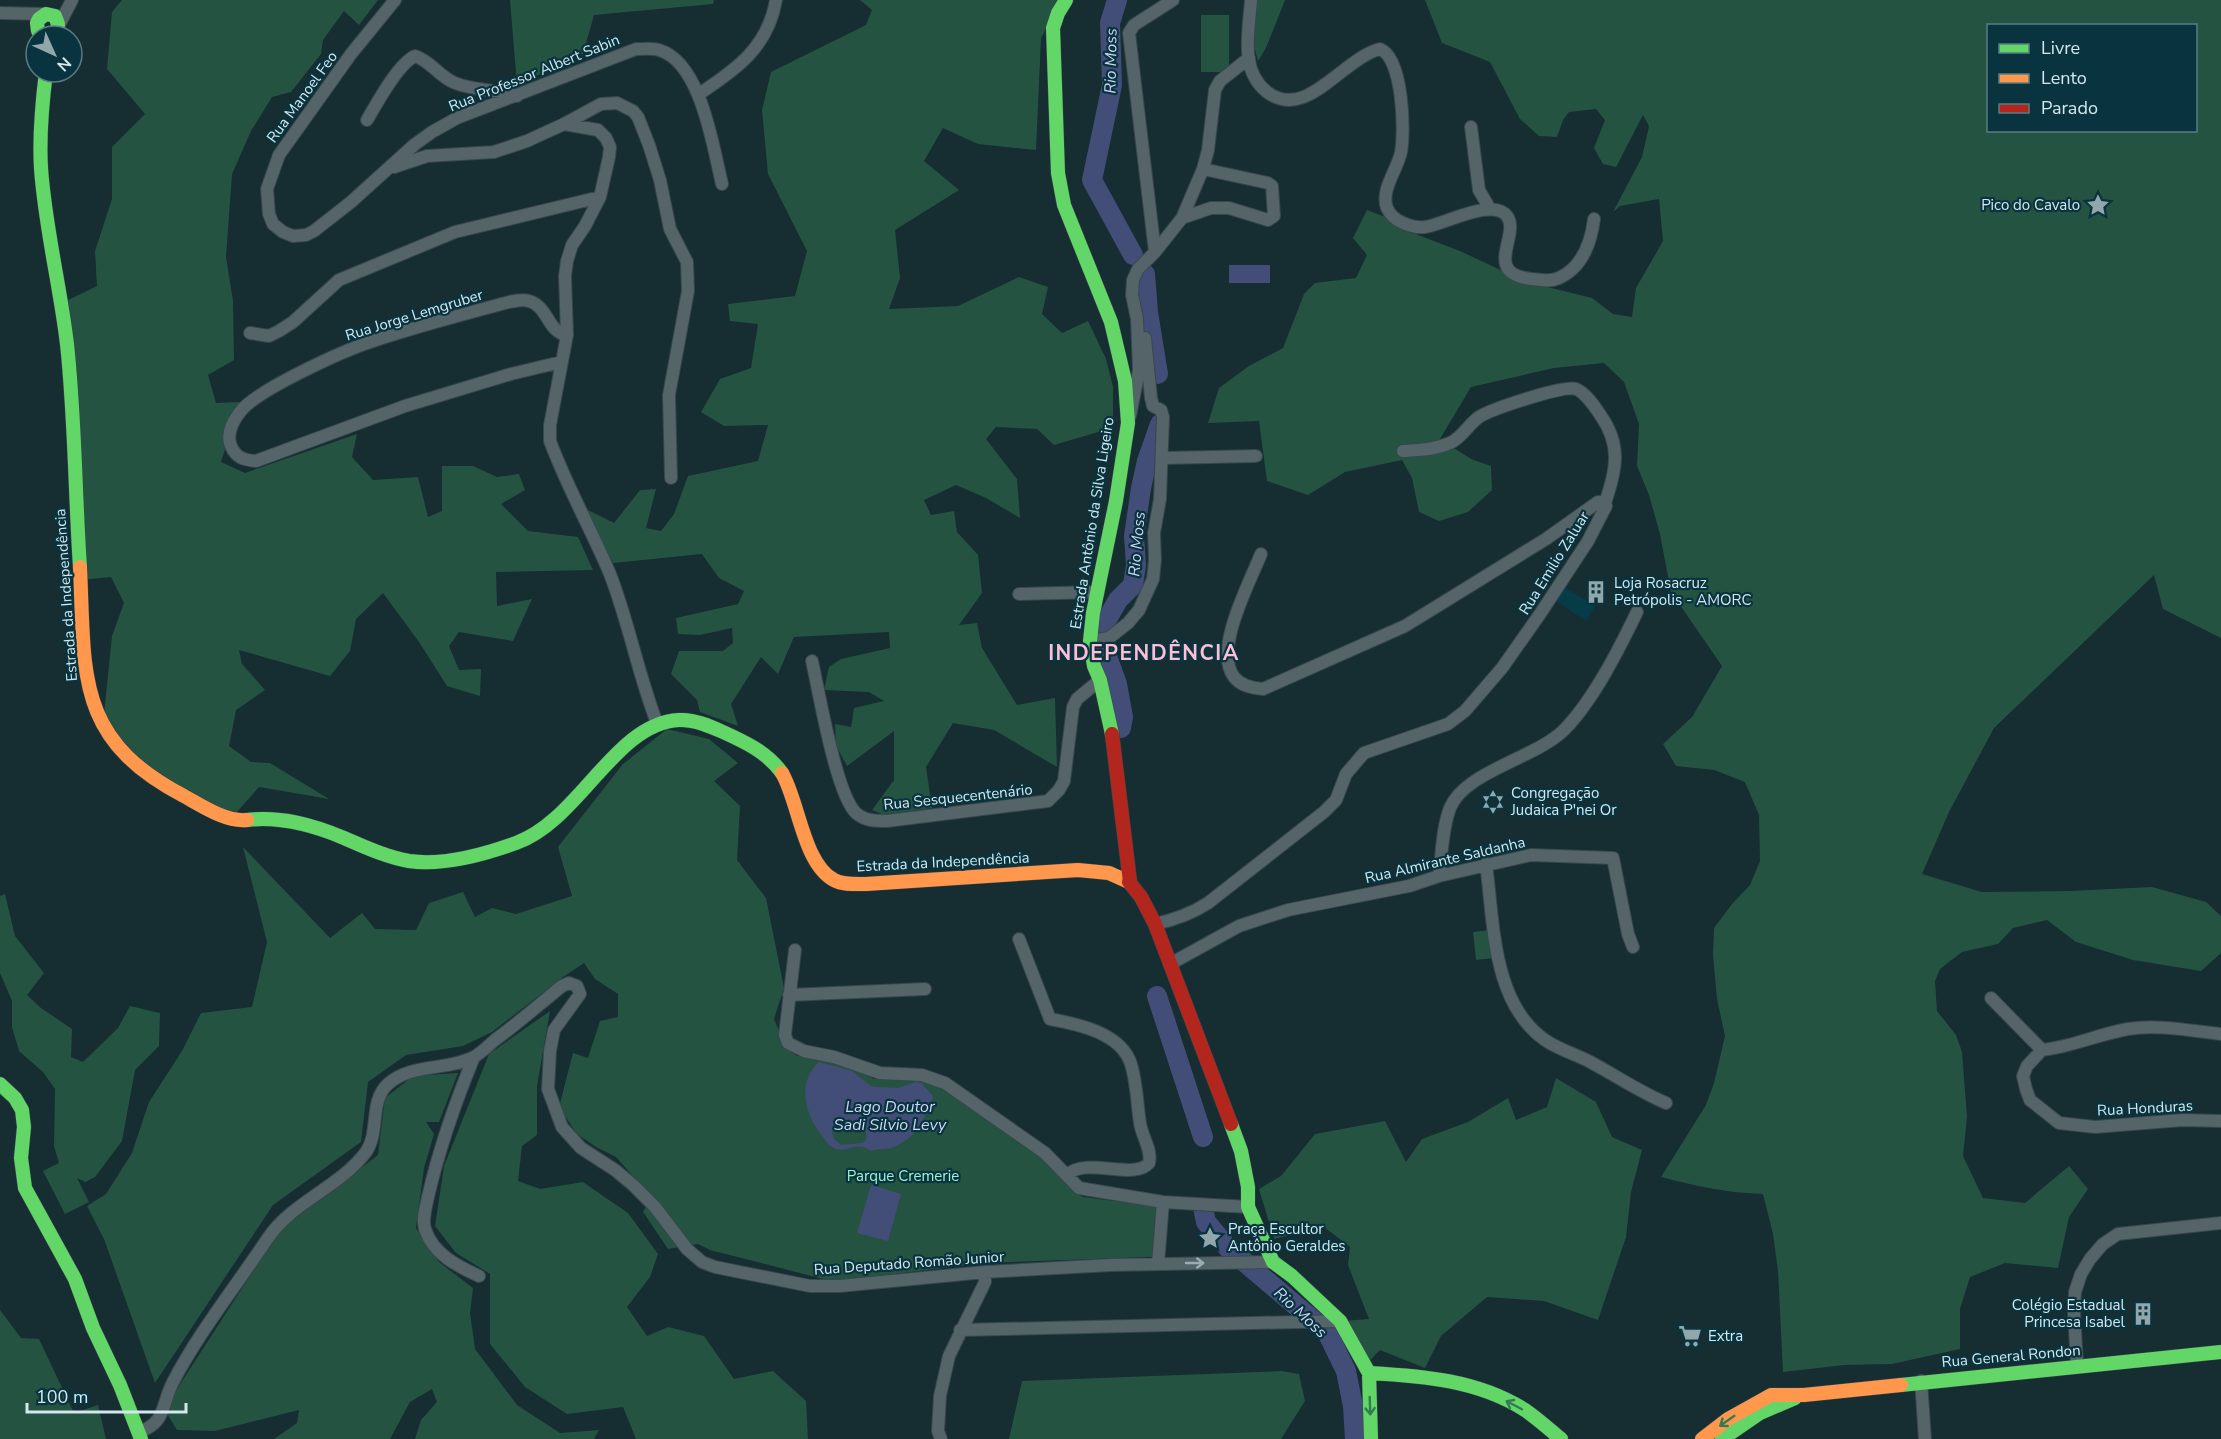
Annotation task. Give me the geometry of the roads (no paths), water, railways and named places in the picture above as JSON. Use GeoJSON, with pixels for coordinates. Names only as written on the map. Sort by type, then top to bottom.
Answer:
{"type":"FeatureCollection","features":[{"type":"Feature","properties":{"kind":"street","name":"Rua Manoel Feo"},"geometry":{"type":"LineString","coordinates":[[390,168],[343,209],[306,236],[293,236],[283,231],[273,224],[268,214],[267,189],[279,155],[351,54],[395,0]]}},
{"type":"Feature","properties":{"kind":"street"},"geometry":{"type":"LineString","coordinates":[[699,94],[729,74],[755,48],[773,20],[776,0]]}},
{"type":"Feature","properties":{"kind":"street","name":"Estrada Antônio da Silva Ligeiro"},"geometry":{"type":"LineString","coordinates":[[1066,0],[1053,28],[1058,173],[1064,205],[1096,282],[1120,354],[1128,423],[1090,641],[1094,666],[1110,719],[1130,882]]}},
{"type":"Feature","properties":{"kind":"street"},"geometry":{"type":"LineString","coordinates":[[1155,252],[1129,33],[1134,25],[1173,0]]}},
{"type":"Feature","properties":{"kind":"street"},"geometry":{"type":"LineString","coordinates":[[1251,0],[1250,69],[1260,86],[1273,97],[1286,101],[1304,98],[1357,59],[1380,49],[1385,51],[1393,63],[1399,86],[1402,138],[1401,154],[1385,200],[1392,216],[1410,226],[1423,228],[1490,209],[1503,212],[1510,224],[1504,255],[1507,265],[1514,273],[1526,279],[1548,281],[1570,273],[1584,256],[1592,236],[1594,219]]}},
{"type":"Feature","properties":{"kind":"street"},"geometry":{"type":"LineString","coordinates":[[48,24],[71,1]]}},
{"type":"Feature","properties":{"kind":"street"},"geometry":{"type":"LineString","coordinates":[[6,13],[40,24]]}},
{"type":"Feature","properties":{"kind":"street","name":"Rua Professor Albert Sabin"},"geometry":{"type":"LineString","coordinates":[[390,168],[414,145],[432,132],[479,108],[517,96],[617,56],[648,49],[668,55],[689,76],[699,94],[722,184]]}},
{"type":"Feature","properties":{"kind":"street"},"geometry":{"type":"LineString","coordinates":[[367,120],[400,71],[408,61],[416,56],[424,60],[440,76],[455,83],[471,88],[500,90],[517,96]]}},
{"type":"Feature","properties":{"kind":"street"},"geometry":{"type":"LineString","coordinates":[[1128,423],[1138,386],[1139,370],[1137,319],[1132,295],[1133,280],[1138,269],[1182,218],[1203,169],[1208,150],[1215,90],[1221,81],[1249,58]]}},
{"type":"Feature","properties":{"kind":"street","name":"Estrada da Independência"},"geometry":{"type":"LineString","coordinates":[[45,84],[40,126],[41,165],[45,209],[61,297],[69,360],[83,643],[91,694],[106,731],[126,757],[160,784],[234,820],[274,820],[309,825],[395,860],[445,861],[494,850],[542,831],[566,811],[627,745],[657,723],[684,720],[698,723],[741,741],[772,759],[784,775],[793,796],[814,858],[823,873],[835,880],[847,884],[866,884],[1102,870],[1117,873],[1130,882]]}},
{"type":"Feature","properties":{"kind":"street"},"geometry":{"type":"LineString","coordinates":[[390,168],[428,156],[494,152],[528,141],[601,104],[616,103],[633,111],[638,117],[649,145],[660,180],[670,229],[687,262],[688,291],[669,395],[671,478]]}},
{"type":"Feature","properties":{"kind":"street"},"geometry":{"type":"LineString","coordinates":[[564,124],[598,130],[606,138],[610,147],[600,197],[585,226],[572,244],[567,261],[565,276],[567,335],[550,425],[550,441],[610,575],[630,632],[657,723]]}},
{"type":"Feature","properties":{"kind":"street"},"geometry":{"type":"LineString","coordinates":[[1471,127],[1479,190],[1490,209]]}},
{"type":"Feature","properties":{"kind":"street"},"geometry":{"type":"LineString","coordinates":[[1182,218],[1211,208],[1229,208],[1268,220],[1274,216],[1272,186],[1268,183],[1203,169]]}},
{"type":"Feature","properties":{"kind":"street"},"geometry":{"type":"LineString","coordinates":[[250,333],[269,336],[293,322],[339,280],[455,232],[600,197]]}},
{"type":"Feature","properties":{"kind":"street","name":"Rua Jorge Lemgruber"},"geometry":{"type":"LineString","coordinates":[[561,362],[405,406],[256,460],[244,460],[234,451],[229,439],[230,430],[241,410],[302,372],[371,342],[509,302],[528,300],[537,305],[557,332],[567,335]]}},
{"type":"Feature","properties":{"kind":"street"},"geometry":{"type":"LineString","coordinates":[[1090,641],[1108,638],[1128,623],[1139,610],[1153,579],[1154,533],[1163,458],[1163,417],[1161,410],[1153,406],[1144,325],[1137,319]]}},
{"type":"Feature","properties":{"kind":"street"},"geometry":{"type":"LineString","coordinates":[[1403,451],[1431,450],[1455,441],[1479,417],[1510,404],[1567,388],[1577,389],[1607,424],[1611,437],[1616,467],[1605,503]]}},
{"type":"Feature","properties":{"kind":"street"},"geometry":{"type":"LineString","coordinates":[[1163,458],[1256,456]]}},
{"type":"Feature","properties":{"kind":"street","name":"Rua Emilio Zaluar"},"geometry":{"type":"LineString","coordinates":[[1155,924],[1177,919],[1209,903],[1324,812],[1336,800],[1346,774],[1364,753],[1448,724],[1465,711],[1502,668],[1540,614],[1588,541],[1605,510],[1605,503],[1598,502],[1546,539],[1405,626],[1263,689],[1248,687],[1234,678],[1228,665],[1228,645],[1237,613],[1261,554]]}},
{"type":"Feature","properties":{"kind":"street"},"geometry":{"type":"LineString","coordinates":[[1019,594],[1098,592]]}},
{"type":"Feature","properties":{"kind":"street"},"geometry":{"type":"LineString","coordinates":[[1439,876],[1446,824],[1451,806],[1458,795],[1471,784],[1504,765],[1526,756],[1565,730],[1581,710],[1637,612]]}},
{"type":"Feature","properties":{"kind":"street","name":"Rua Sesquecentenário"},"geometry":{"type":"LineString","coordinates":[[812,661],[840,784],[854,812],[872,820],[887,821],[1048,801],[1064,781],[1073,707],[1077,699],[1100,680]]}},
{"type":"Feature","properties":{"kind":"street","name":"Rua Almirante Saldanha"},"geometry":{"type":"LineString","coordinates":[[1170,964],[1221,935],[1263,916],[1409,886],[1486,864],[1531,855],[1613,858],[1628,934],[1633,947]]}},
{"type":"Feature","properties":{"kind":"street"},"geometry":{"type":"LineString","coordinates":[[1486,864],[1505,989],[1524,1021],[1546,1041],[1593,1063],[1641,1092],[1666,1103]]}},
{"type":"Feature","properties":{"kind":"street"},"geometry":{"type":"LineString","coordinates":[[1130,882],[1144,902],[1155,924],[1241,1151],[1248,1187],[1248,1207],[1273,1262],[1292,1276],[1340,1321],[1369,1373],[1371,1439]]}},
{"type":"Feature","properties":{"kind":"street"},"geometry":{"type":"LineString","coordinates":[[1019,939],[1050,1019],[1072,1023],[1095,1031],[1119,1046],[1131,1062],[1137,1088],[1140,1126],[1150,1153],[1149,1163],[1140,1169],[1080,1168],[1067,1176]]}},
{"type":"Feature","properties":{"kind":"street"},"geometry":{"type":"LineString","coordinates":[[795,950],[785,1035],[792,1047],[834,1057],[880,1073],[922,1075],[945,1083],[1045,1153],[1079,1188],[1163,1202],[1248,1207]]}},
{"type":"Feature","properties":{"kind":"street","name":"Rua Deputado Romão Junior"},"geometry":{"type":"LineString","coordinates":[[140,1435],[156,1423],[171,1385],[191,1349],[273,1231],[365,1154],[371,1144],[381,1092],[387,1085],[406,1074],[455,1064],[474,1057],[562,986],[573,984],[580,990],[580,994],[554,1030],[548,1070],[548,1089],[562,1128],[581,1148],[633,1185],[655,1207],[687,1249],[702,1262],[715,1267],[810,1286],[840,1286],[985,1272],[1158,1264],[1273,1262]]}},
{"type":"Feature","properties":{"kind":"street"},"geometry":{"type":"LineString","coordinates":[[789,994],[925,989]]}},
{"type":"Feature","properties":{"kind":"street"},"geometry":{"type":"LineString","coordinates":[[1990,998],[2043,1050],[2132,1029],[2221,1034]]}},
{"type":"Feature","properties":{"kind":"street","name":"Rua Honduras"},"geometry":{"type":"LineString","coordinates":[[2043,1050],[2027,1066],[2023,1076],[2030,1100],[2059,1123],[2095,1127],[2183,1120],[2221,1121]]}},
{"type":"Feature","properties":{"kind":"street"},"geometry":{"type":"LineString","coordinates":[[474,1057],[454,1105],[431,1183],[424,1226],[436,1247],[452,1263],[479,1276]]}},
{"type":"Feature","properties":{"kind":"street"},"geometry":{"type":"LineString","coordinates":[[0,1084],[15,1098],[22,1110],[24,1126],[21,1158],[25,1188],[75,1279],[93,1328],[140,1435]]}},
{"type":"Feature","properties":{"kind":"street"},"geometry":{"type":"LineString","coordinates":[[1158,1264],[1163,1202]]}},
{"type":"Feature","properties":{"kind":"street"},"geometry":{"type":"LineString","coordinates":[[2077,1365],[2075,1292],[2081,1274],[2103,1244],[2118,1234],[2221,1223]]}},
{"type":"Feature","properties":{"kind":"street"},"geometry":{"type":"LineString","coordinates":[[941,1439],[938,1431],[943,1376],[960,1330],[985,1282],[985,1272]]}},
{"type":"Feature","properties":{"kind":"street"},"geometry":{"type":"LineString","coordinates":[[960,1330],[1340,1321]]}},
{"type":"Feature","properties":{"kind":"street","name":"Rua General Rondon"},"geometry":{"type":"LineString","coordinates":[[1702,1439],[1728,1419],[1771,1395],[1804,1395],[1921,1381],[2221,1352]]}},
{"type":"Feature","properties":{"kind":"street"},"geometry":{"type":"LineString","coordinates":[[1369,1373],[1419,1375],[1477,1388],[1522,1408],[1561,1439]]}},
{"type":"Feature","properties":{"kind":"street"},"geometry":{"type":"LineString","coordinates":[[1921,1381],[1925,1439]]}},
{"type":"Feature","properties":{"kind":"street","name":"Rua General Rondon"},"geometry":{"type":"LineString","coordinates":[[1722,1439],[1760,1413],[1804,1395]]}},
{"type":"Feature","properties":{"kind":"water"},"geometry":{"type":"Polygon","coordinates":[[[1229,265],[1270,265],[1270,283],[1229,283],[1229,265]]]}},
{"type":"Feature","properties":{"kind":"water","name":"Lago Doutor Sadi Silvio Levy"},"geometry":{"type":"Polygon","coordinates":[[[819,1062],[852,1071],[871,1086],[877,1087],[898,1088],[916,1082],[921,1083],[933,1096],[919,1126],[902,1143],[891,1148],[871,1151],[859,1146],[836,1149],[826,1141],[808,1109],[805,1089],[812,1070],[819,1062]],[[850,1119],[840,1121],[832,1132],[834,1139],[841,1145],[862,1143],[866,1140],[866,1131],[850,1119]]]}},
{"type":"Feature","properties":{"kind":"water"},"geometry":{"type":"Polygon","coordinates":[[[871,1185],[901,1194],[888,1241],[857,1233],[871,1185]]]}},
{"type":"Feature","properties":{"kind":"waterway","name":"Rio Moss"},"geometry":{"type":"LineString","coordinates":[[1117,0],[1110,23],[1112,85],[1092,180],[1133,255]]}},
{"type":"Feature","properties":{"kind":"waterway","name":"Rio Moss"},"geometry":{"type":"LineString","coordinates":[[1145,274],[1148,312],[1158,374]]}},
{"type":"Feature","properties":{"kind":"waterway","name":"Rio Moss"},"geometry":{"type":"LineString","coordinates":[[1121,728],[1123,717],[1117,684],[1104,648],[1106,621],[1118,600],[1133,585],[1136,565],[1134,536],[1141,488],[1147,461],[1160,424]]}},
{"type":"Feature","properties":{"kind":"waterway","name":"Rio Moss"},"geometry":{"type":"LineString","coordinates":[[1157,996],[1203,1137]]}},
{"type":"Feature","properties":{"kind":"waterway","name":"Rio Moss"},"geometry":{"type":"LineString","coordinates":[[1203,1208],[1206,1222],[1228,1248],[1327,1332],[1346,1371],[1353,1406],[1355,1439]]}},
{"type":"Feature","properties":{"kind":"place","name":"Pico do Cavalo"},"geometry":{"type":"Point","coordinates":[2098,205]}},
{"type":"Feature","properties":{"kind":"place","name":"Loja Rosacruz Petrópolis - AMORC"},"geometry":{"type":"Point","coordinates":[1596,592]}},
{"type":"Feature","properties":{"kind":"place","name":"Congregação Judaica P'nei Or"},"geometry":{"type":"Point","coordinates":[1493,802]}},
{"type":"Feature","properties":{"kind":"place","name":"Praça Escultor Antônio Geraldes"},"geometry":{"type":"Point","coordinates":[1210,1238]}},
{"type":"Feature","properties":{"kind":"place","name":"Colégio Estadual Princesa Isabel"},"geometry":{"type":"Point","coordinates":[2143,1314]}},
{"type":"Feature","properties":{"kind":"place","name":"Extra"},"geometry":{"type":"Point","coordinates":[1690,1336]}},
{"type":"Feature","properties":{"kind":"district","name":"INDEPENDÊNCIA"},"geometry":{"type":"Point","coordinates":[1144,653]}},
{"type":"Feature","properties":{"kind":"park label","name":"Parque Cremerie"},"geometry":{"type":"Point","coordinates":[903,1176]}}]}
